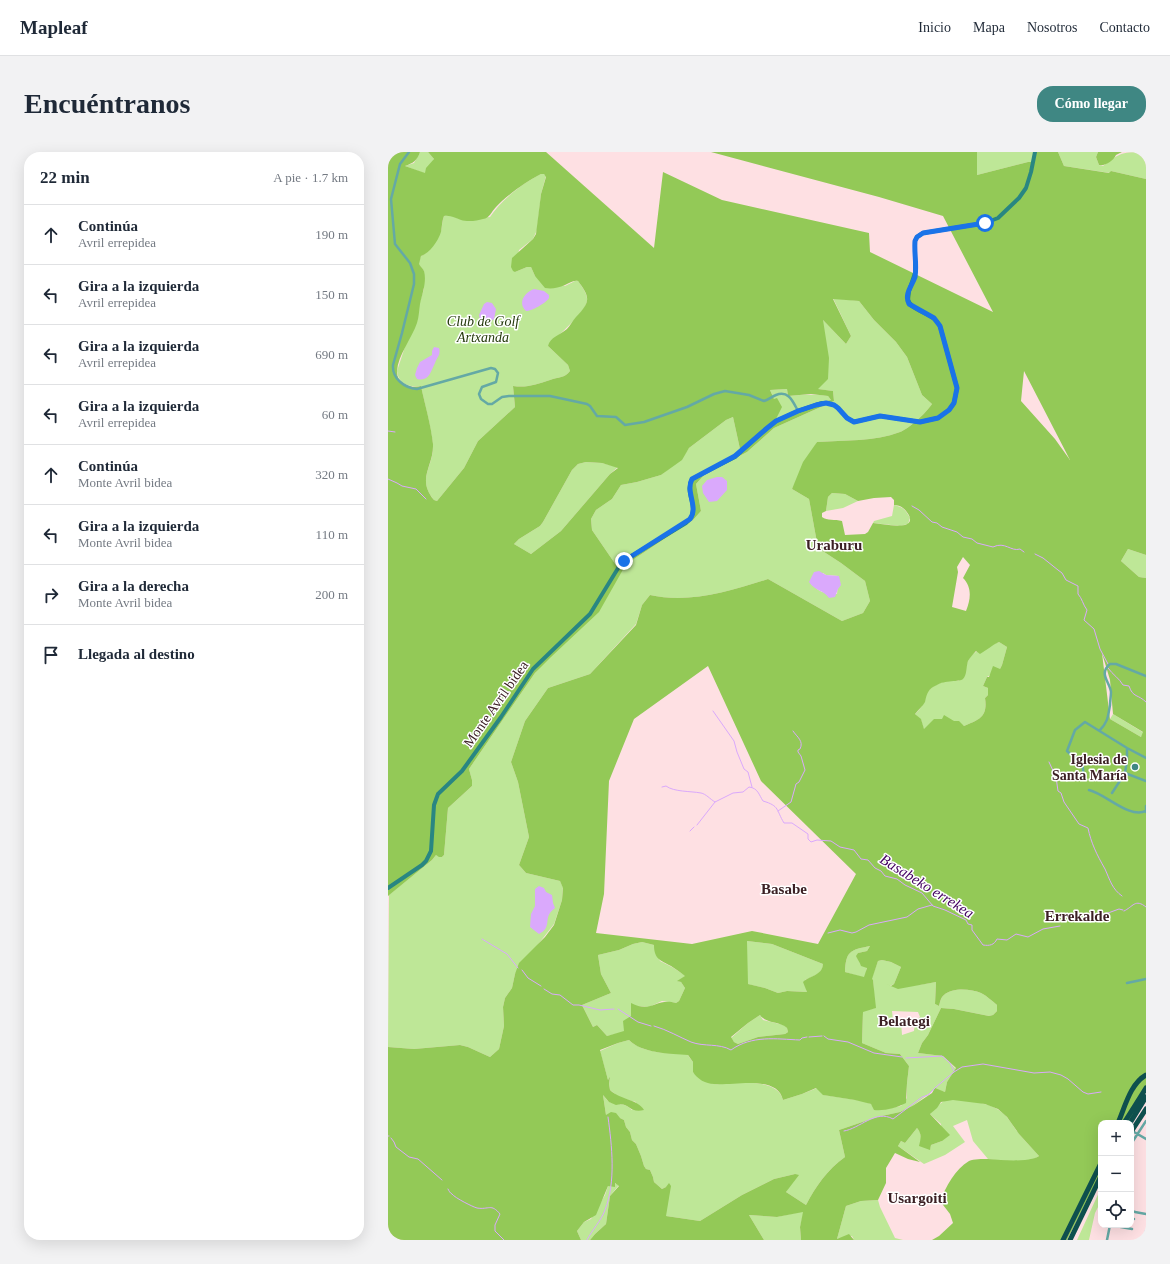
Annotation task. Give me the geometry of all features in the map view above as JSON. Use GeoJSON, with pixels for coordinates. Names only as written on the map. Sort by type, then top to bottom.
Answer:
{"type":"FeatureCollection","features":[{"type":"Feature","properties":{"kind":"highway"},"geometry":{"type":"LineString","coordinates":[[1119,1120],[1133,1089],[1140,1079],[1146,1075]]}},
{"type":"Feature","properties":{"kind":"highway"},"geometry":{"type":"LineString","coordinates":[[1126,1120],[1146,1088]]}},
{"type":"Feature","properties":{"kind":"highway"},"geometry":{"type":"LineString","coordinates":[[1132,1120],[1146,1097]]}},
{"type":"Feature","properties":{"kind":"highway"},"geometry":{"type":"LineString","coordinates":[[1134,1133],[1146,1109]]}},
{"type":"Feature","properties":{"kind":"highway"},"geometry":{"type":"LineString","coordinates":[[1063,1240],[1098,1164]]}},
{"type":"Feature","properties":{"kind":"highway"},"geometry":{"type":"LineString","coordinates":[[1079,1206],[1098,1169]]}},
{"type":"Feature","properties":{"kind":"highway"},"geometry":{"type":"LineString","coordinates":[[1070,1240],[1098,1182]]}},
{"type":"Feature","properties":{"kind":"highway"},"geometry":{"type":"LineString","coordinates":[[1083,1211],[1098,1187]]}},
{"type":"Feature","properties":{"kind":"street"},"geometry":{"type":"LineString","coordinates":[[409,152],[400,164],[391,199],[395,244],[410,263],[414,274],[411,300],[393,365],[394,374],[398,380],[404,385],[417,388],[492,368],[498,373],[496,382],[482,387],[479,394],[481,399],[488,404],[492,404],[502,397],[509,396],[550,396],[587,404],[597,416],[614,416],[625,425],[641,423],[660,417],[686,408],[714,394],[725,391],[749,395],[764,401],[778,395],[786,395],[791,398],[798,411],[828,403],[836,406],[847,418],[853,421],[860,421],[880,416],[920,422],[938,418],[949,410],[956,400],[957,384],[940,326],[935,319],[909,304],[909,291],[915,273],[915,241],[917,237],[923,233],[985,223],[998,218],[1019,198],[1026,188],[1035,152]]}},
{"type":"Feature","properties":{"kind":"street","name":"Monte Avril bidea"},"geometry":{"type":"LineString","coordinates":[[388,888],[426,861],[430,851],[434,805],[438,794],[462,771],[533,669],[590,614],[624,561],[686,523],[692,517],[694,508],[690,486],[692,479],[735,456],[776,421],[798,411]]}},
{"type":"Feature","properties":{"kind":"street"},"geometry":{"type":"LineString","coordinates":[[1100,730],[1107,722],[1109,716],[1111,691],[1105,679],[1108,666],[1110,664],[1116,664],[1146,676]]}},
{"type":"Feature","properties":{"kind":"street"},"geometry":{"type":"LineString","coordinates":[[1083,776],[1084,767],[1080,764],[1078,758],[1067,752],[1075,730],[1085,722],[1146,758]]}},
{"type":"Feature","properties":{"kind":"street"},"geometry":{"type":"LineString","coordinates":[[1112,793],[1125,773],[1127,748]]}},
{"type":"Feature","properties":{"kind":"street"},"geometry":{"type":"LineString","coordinates":[[1125,773],[1146,781]]}},
{"type":"Feature","properties":{"kind":"street"},"geometry":{"type":"LineString","coordinates":[[1089,790],[1096,792],[1115,804],[1133,812],[1146,812],[1146,806]]}},
{"type":"Feature","properties":{"kind":"street"},"geometry":{"type":"LineString","coordinates":[[1127,983],[1146,979]]}},
{"type":"Feature","properties":{"kind":"street"},"geometry":{"type":"LineString","coordinates":[[1146,1121],[1134,1133],[1146,1139]]}},
{"type":"Feature","properties":{"kind":"street"},"geometry":{"type":"LineString","coordinates":[[1134,1212],[1146,1214]]}},
{"type":"Feature","properties":{"kind":"street"},"geometry":{"type":"LineString","coordinates":[[1107,1240],[1109,1228]]}},
{"type":"Feature","properties":{"kind":"street"},"geometry":{"type":"LineString","coordinates":[[1126,1228],[1132,1229]]}},
{"type":"Feature","properties":{"kind":"street"},"geometry":{"type":"LineString","coordinates":[[1144,1240],[1146,1231]]}},
{"type":"Feature","properties":{"kind":"green space"},"geometry":{"type":"Polygon","coordinates":[[[388,152],[420,152],[418,158],[405,166],[425,173],[426,168],[434,159],[428,152],[546,152],[654,248],[663,172],[722,200],[869,233],[870,252],[993,312],[943,216],[879,197],[711,152],[977,152],[977,175],[1028,162],[1034,162],[1036,152],[1058,152],[1064,166],[1109,173],[1111,171],[1146,179],[1146,555],[1128,549],[1121,561],[1139,577],[1146,578],[1146,1092],[1130,1120],[1098,1120],[1098,1178],[1067,1240],[932,1240],[939,1236],[953,1223],[950,1214],[940,1201],[952,1179],[964,1164],[976,1159],[1025,1160],[1039,1156],[1019,1134],[1007,1117],[998,1109],[985,1104],[953,1100],[941,1102],[930,1114],[950,1135],[942,1141],[931,1145],[930,1150],[919,1146],[921,1136],[917,1128],[905,1143],[901,1141],[898,1146],[920,1162],[908,1159],[895,1153],[886,1168],[886,1183],[878,1200],[861,1201],[846,1206],[837,1239],[849,1234],[854,1240],[801,1240],[800,1227],[803,1212],[777,1217],[749,1215],[764,1240],[590,1240],[606,1224],[610,1196],[619,1186],[615,1183],[615,1187],[608,1186],[596,1215],[584,1222],[577,1231],[581,1240],[388,1240],[388,1047],[414,1049],[460,1045],[490,1057],[499,1049],[504,1026],[503,1007],[505,998],[512,988],[519,963],[545,937],[554,925],[562,900],[563,888],[560,881],[526,873],[519,865],[529,837],[518,782],[511,762],[525,721],[548,688],[590,674],[636,625],[642,605],[650,595],[680,598],[709,595],[768,579],[842,621],[863,613],[870,601],[865,581],[818,548],[809,499],[792,489],[803,462],[817,442],[880,438],[900,432],[918,420],[932,404],[922,395],[907,357],[896,342],[874,320],[859,301],[833,299],[851,336],[846,344],[823,320],[829,358],[828,379],[818,389],[833,391],[834,401],[774,428],[747,452],[704,475],[696,484],[701,511],[693,520],[625,566],[599,612],[535,673],[469,769],[472,786],[448,808],[444,855],[439,857],[436,855],[432,860],[388,896],[388,152]],[[541,174],[505,198],[489,216],[485,218],[475,221],[466,221],[451,216],[444,216],[438,239],[430,249],[421,256],[419,264],[424,271],[425,279],[417,323],[402,353],[398,365],[397,375],[402,382],[409,386],[421,386],[433,444],[433,452],[427,472],[426,485],[434,500],[437,501],[464,468],[478,441],[515,407],[513,386],[528,386],[537,384],[564,376],[570,371],[568,365],[548,346],[553,338],[567,329],[584,307],[587,300],[585,292],[578,281],[573,281],[557,288],[545,288],[535,276],[531,267],[515,272],[511,267],[512,258],[533,239],[536,234],[541,194],[546,177],[544,174],[541,174]],[[1024,371],[1021,401],[1055,439],[1070,460],[1024,371]],[[787,389],[770,390],[774,399],[777,398],[782,407],[776,419],[819,402],[831,400],[828,396],[811,394],[788,396],[787,389]],[[733,417],[726,420],[689,448],[682,460],[661,475],[621,485],[612,499],[596,510],[591,519],[592,530],[618,568],[693,515],[690,487],[694,476],[724,461],[740,449],[733,417]],[[586,462],[578,464],[572,470],[540,526],[519,539],[514,544],[531,554],[561,531],[610,474],[618,468],[602,463],[586,462]],[[832,493],[828,497],[826,511],[822,513],[822,517],[842,521],[845,535],[865,534],[868,532],[873,523],[901,526],[910,522],[910,517],[907,512],[903,508],[894,505],[894,500],[891,497],[858,501],[845,494],[832,493]],[[963,557],[957,567],[958,572],[952,607],[966,611],[970,593],[968,585],[963,578],[970,565],[963,557]],[[999,642],[980,654],[976,651],[974,653],[968,661],[966,673],[963,679],[940,683],[930,690],[924,704],[915,714],[921,719],[924,729],[934,719],[942,719],[944,715],[954,721],[959,721],[964,726],[978,720],[984,714],[986,704],[985,698],[988,695],[988,688],[983,686],[987,677],[989,677],[993,666],[1000,669],[1007,647],[999,642]],[[1102,653],[1110,719],[1141,737],[1143,732],[1113,714],[1110,680],[1102,653]],[[708,666],[634,719],[609,781],[604,894],[596,933],[692,944],[752,931],[818,944],[856,874],[761,781],[708,666]],[[747,941],[748,984],[778,993],[787,991],[807,992],[803,982],[818,973],[823,964],[772,944],[747,941]],[[642,942],[598,955],[601,974],[611,993],[582,1005],[593,1027],[597,1025],[607,1036],[624,1031],[623,1021],[631,1016],[631,1003],[644,1007],[663,1002],[676,1003],[679,1001],[685,988],[681,982],[677,981],[685,976],[656,956],[654,945],[642,942]],[[870,946],[854,950],[848,956],[845,972],[864,977],[867,968],[861,966],[856,956],[858,953],[867,951],[870,946]],[[882,960],[878,961],[872,979],[876,1008],[863,1012],[862,1043],[886,1053],[900,1054],[909,1066],[906,1103],[890,1109],[874,1110],[871,1104],[823,1095],[816,1088],[783,1100],[779,1092],[764,1084],[711,1084],[699,1079],[695,1075],[693,1072],[693,1062],[688,1055],[648,1050],[641,1048],[629,1040],[600,1050],[608,1080],[610,1077],[610,1090],[619,1096],[633,1101],[644,1110],[639,1111],[624,1105],[616,1105],[609,1102],[603,1095],[606,1115],[611,1112],[616,1113],[624,1120],[632,1140],[636,1144],[644,1166],[646,1169],[650,1170],[654,1182],[662,1189],[669,1183],[671,1186],[666,1216],[700,1221],[742,1195],[774,1179],[795,1174],[799,1175],[786,1192],[806,1205],[822,1179],[845,1157],[839,1130],[877,1117],[900,1112],[932,1093],[935,1088],[945,1092],[947,1082],[956,1068],[943,1056],[918,1053],[941,1008],[989,1016],[993,1015],[997,1011],[997,1005],[981,993],[972,990],[957,990],[948,992],[944,995],[941,998],[939,1006],[935,1004],[936,982],[898,989],[886,984],[891,986],[894,984],[901,967],[891,962],[882,960]],[[760,1015],[731,1037],[734,1042],[738,1044],[758,1037],[785,1034],[788,1032],[787,1028],[784,1026],[766,1020],[760,1015]]]}},
{"type":"Feature","properties":{"kind":"green space"},"geometry":{"type":"Polygon","coordinates":[[[420,152],[428,152],[434,159],[426,174],[405,166],[414,163],[420,152]]]}},
{"type":"Feature","properties":{"kind":"green space"},"geometry":{"type":"Polygon","coordinates":[[[977,152],[1036,152],[1034,162],[1028,162],[977,175],[977,152]]]}},
{"type":"Feature","properties":{"kind":"green space"},"geometry":{"type":"Polygon","coordinates":[[[1058,152],[1098,152],[1096,157],[1099,165],[1103,166],[1118,155],[1132,152],[1146,152],[1146,179],[1111,171],[1110,173],[1064,166],[1058,152]]]}},
{"type":"Feature","properties":{"kind":"green space"},"geometry":{"type":"Polygon","coordinates":[[[1098,152],[1122,152],[1116,155],[1109,163],[1099,165],[1096,157],[1098,152]]]}},
{"type":"Feature","properties":{"kind":"green space","name":"Club de Golf Artxanda"},"geometry":{"type":"Polygon","coordinates":[[[541,174],[546,176],[541,194],[537,230],[533,239],[519,250],[515,272],[531,267],[535,276],[565,286],[578,281],[587,296],[587,301],[582,311],[548,346],[568,365],[570,371],[564,376],[537,384],[528,386],[513,386],[515,407],[478,441],[464,468],[437,501],[434,500],[426,485],[427,472],[433,453],[433,445],[421,386],[409,386],[405,384],[400,379],[397,371],[424,289],[424,271],[418,264],[421,256],[430,249],[441,231],[444,216],[449,215],[463,220],[490,217],[500,204],[513,192],[541,174]]]}},
{"type":"Feature","properties":{"kind":"green space"},"geometry":{"type":"Polygon","coordinates":[[[833,298],[859,301],[874,320],[896,342],[907,357],[922,395],[932,404],[918,420],[900,432],[880,438],[817,442],[792,489],[809,499],[818,548],[865,581],[870,601],[863,613],[842,621],[768,579],[709,595],[680,598],[650,595],[642,605],[636,624],[590,674],[548,688],[525,721],[511,762],[518,782],[529,837],[519,865],[526,873],[560,881],[563,887],[562,900],[554,924],[515,974],[512,988],[505,998],[503,1007],[504,1026],[499,1049],[490,1057],[460,1045],[414,1049],[388,1047],[389,895],[432,860],[436,855],[442,857],[444,855],[448,808],[472,786],[469,769],[535,673],[614,583],[625,566],[693,520],[701,511],[696,484],[704,475],[747,452],[774,428],[834,401],[833,391],[817,389],[822,319],[846,344],[851,336],[833,298]],[[823,573],[812,579],[810,582],[822,592],[837,594],[839,576],[826,575],[823,573]]]}},
{"type":"Feature","properties":{"kind":"green space"},"geometry":{"type":"Polygon","coordinates":[[[787,389],[788,396],[823,395],[828,396],[831,400],[776,419],[774,399],[770,390],[787,389]]]}},
{"type":"Feature","properties":{"kind":"green space"},"geometry":{"type":"Polygon","coordinates":[[[733,417],[740,449],[724,461],[694,476],[694,508],[690,518],[618,568],[592,530],[591,519],[596,510],[612,499],[621,485],[661,475],[682,458],[689,448],[726,420],[733,417]]]}},
{"type":"Feature","properties":{"kind":"green space"},"geometry":{"type":"Polygon","coordinates":[[[586,462],[602,463],[618,467],[610,474],[561,531],[531,554],[514,544],[519,539],[540,526],[572,470],[578,464],[586,462]]]}},
{"type":"Feature","properties":{"kind":"green space"},"geometry":{"type":"Polygon","coordinates":[[[832,493],[845,494],[858,501],[843,508],[826,511],[828,497],[832,493]]]}},
{"type":"Feature","properties":{"kind":"green space"},"geometry":{"type":"Polygon","coordinates":[[[894,505],[904,509],[907,513],[910,518],[908,524],[900,526],[873,523],[874,521],[892,516],[894,505]]]}},
{"type":"Feature","properties":{"kind":"green space"},"geometry":{"type":"Polygon","coordinates":[[[1128,549],[1146,555],[1146,578],[1139,577],[1121,561],[1128,549]]]}},
{"type":"Feature","properties":{"kind":"green space"},"geometry":{"type":"Polygon","coordinates":[[[999,642],[1007,647],[1000,669],[987,677],[983,686],[988,688],[988,695],[985,698],[986,704],[984,714],[978,720],[964,726],[954,721],[934,720],[924,730],[921,720],[915,714],[924,702],[928,691],[940,683],[958,681],[965,673],[967,662],[975,653],[982,648],[999,642]]]}},
{"type":"Feature","properties":{"kind":"green space"},"geometry":{"type":"Polygon","coordinates":[[[1113,714],[1144,733],[1141,737],[1110,719],[1113,714]]]}},
{"type":"Feature","properties":{"kind":"green space"},"geometry":{"type":"Polygon","coordinates":[[[747,941],[772,944],[823,964],[823,967],[817,974],[805,980],[807,992],[787,991],[778,993],[747,984],[747,941]]]}},
{"type":"Feature","properties":{"kind":"green space"},"geometry":{"type":"Polygon","coordinates":[[[642,942],[654,945],[660,961],[686,976],[678,981],[681,982],[685,988],[679,1001],[676,1003],[662,1001],[649,1007],[636,1006],[624,1032],[607,1036],[597,1025],[593,1027],[582,1005],[611,993],[601,974],[598,955],[642,942]]]}},
{"type":"Feature","properties":{"kind":"green space"},"geometry":{"type":"Polygon","coordinates":[[[870,946],[867,951],[858,953],[857,958],[867,967],[865,978],[845,972],[850,953],[854,950],[870,946]]]}},
{"type":"Feature","properties":{"kind":"green space"},"geometry":{"type":"Polygon","coordinates":[[[882,960],[891,962],[901,967],[894,984],[890,986],[918,985],[936,982],[935,1004],[939,1006],[941,998],[944,995],[948,992],[957,990],[972,990],[981,993],[997,1005],[997,1011],[993,1015],[989,1016],[941,1008],[918,1053],[943,1056],[956,1069],[947,1082],[945,1092],[935,1089],[914,1105],[900,1112],[877,1117],[839,1130],[845,1157],[822,1179],[806,1205],[786,1192],[795,1174],[774,1179],[742,1195],[700,1221],[666,1216],[666,1187],[662,1189],[654,1182],[650,1170],[646,1169],[644,1166],[636,1144],[632,1140],[624,1120],[606,1115],[603,1095],[607,1100],[629,1107],[632,1110],[636,1102],[620,1098],[610,1090],[610,1078],[608,1080],[600,1051],[629,1040],[641,1048],[656,1052],[687,1054],[693,1062],[693,1072],[712,1083],[742,1082],[760,1084],[775,1089],[780,1093],[783,1100],[817,1088],[824,1095],[863,1101],[880,1110],[901,1106],[907,1098],[909,1066],[900,1054],[886,1053],[862,1043],[863,1011],[875,1008],[873,980],[871,980],[878,961],[882,960]],[[892,1011],[893,1020],[901,1022],[902,1035],[914,1031],[915,1022],[920,1017],[918,1012],[892,1011]]]}},
{"type":"Feature","properties":{"kind":"green space"},"geometry":{"type":"Polygon","coordinates":[[[760,1015],[763,1020],[784,1025],[788,1032],[785,1034],[758,1037],[738,1044],[734,1042],[731,1038],[760,1015]]]}},
{"type":"Feature","properties":{"kind":"green space"},"geometry":{"type":"Polygon","coordinates":[[[946,1100],[982,1103],[1000,1111],[1006,1116],[1020,1135],[1039,1156],[1035,1159],[1022,1161],[988,1159],[973,1141],[967,1120],[953,1126],[965,1142],[945,1155],[924,1164],[898,1146],[901,1141],[905,1143],[917,1128],[920,1132],[921,1138],[930,1149],[931,1145],[942,1141],[941,1124],[930,1114],[935,1108],[946,1100]]]}},
{"type":"Feature","properties":{"kind":"green space"},"geometry":{"type":"Polygon","coordinates":[[[614,1183],[619,1185],[610,1196],[606,1224],[590,1240],[581,1240],[577,1231],[584,1222],[591,1219],[605,1195],[608,1186],[614,1183]]]}},
{"type":"Feature","properties":{"kind":"green space"},"geometry":{"type":"Polygon","coordinates":[[[1098,1194],[1098,1207],[1095,1213],[1089,1240],[1077,1240],[1098,1194]]]}},
{"type":"Feature","properties":{"kind":"green space"},"geometry":{"type":"Polygon","coordinates":[[[878,1200],[895,1238],[903,1240],[854,1240],[852,1236],[837,1239],[846,1206],[861,1201],[878,1200]]]}},
{"type":"Feature","properties":{"kind":"green space"},"geometry":{"type":"Polygon","coordinates":[[[804,1211],[800,1227],[801,1240],[764,1240],[749,1215],[777,1217],[804,1211]]]}},
{"type":"Feature","properties":{"kind":"shaded area"},"geometry":{"type":"Polygon","coordinates":[[[534,289],[544,291],[549,295],[549,298],[532,310],[526,311],[522,305],[523,298],[534,289]]]}},
{"type":"Feature","properties":{"kind":"shaded area"},"geometry":{"type":"Polygon","coordinates":[[[487,302],[492,303],[496,309],[494,319],[489,322],[480,320],[479,315],[484,304],[487,302]]]}},
{"type":"Feature","properties":{"kind":"shaded area"},"geometry":{"type":"Polygon","coordinates":[[[434,347],[439,348],[440,352],[431,372],[424,379],[417,379],[415,375],[420,362],[432,355],[434,347]]]}},
{"type":"Feature","properties":{"kind":"shaded area"},"geometry":{"type":"Polygon","coordinates":[[[722,477],[727,481],[727,490],[717,501],[709,502],[703,493],[702,486],[707,480],[722,477]]]}},
{"type":"Feature","properties":{"kind":"shaded area"},"geometry":{"type":"Polygon","coordinates":[[[819,571],[826,575],[839,576],[841,585],[835,597],[829,598],[825,593],[811,585],[809,582],[814,572],[819,571]]]}},
{"type":"Feature","properties":{"kind":"shaded area"},"geometry":{"type":"Polygon","coordinates":[[[539,886],[544,888],[546,892],[552,895],[555,908],[549,916],[545,929],[539,934],[530,927],[531,914],[535,906],[535,889],[539,886]]]}},
{"type":"Feature","properties":{"kind":"waterway"},"geometry":{"type":"LineString","coordinates":[[388,431],[395,432]]}},
{"type":"Feature","properties":{"kind":"waterway"},"geometry":{"type":"LineString","coordinates":[[388,479],[402,486],[416,489],[426,499]]}},
{"type":"Feature","properties":{"kind":"waterway"},"geometry":{"type":"LineString","coordinates":[[912,506],[919,510],[932,522],[957,532],[963,537],[972,539],[977,543],[993,547],[1001,545],[1017,550],[1020,549],[1024,552]]}},
{"type":"Feature","properties":{"kind":"waterway"},"geometry":{"type":"LineString","coordinates":[[1035,554],[1043,558],[1062,573],[1066,580],[1078,586],[1078,594],[1087,610],[1084,620],[1094,629],[1100,649],[1108,664]]}},
{"type":"Feature","properties":{"kind":"waterway"},"geometry":{"type":"LineString","coordinates":[[1108,668],[1123,685],[1129,686],[1134,694],[1146,702]]}},
{"type":"Feature","properties":{"kind":"waterway"},"geometry":{"type":"LineString","coordinates":[[713,711],[734,741],[744,769],[748,772],[752,787]]}},
{"type":"Feature","properties":{"kind":"waterway"},"geometry":{"type":"LineString","coordinates":[[778,811],[791,802],[796,784],[799,782],[805,770],[801,756],[798,752],[801,746],[801,741],[793,731]]}},
{"type":"Feature","properties":{"kind":"waterway"},"geometry":{"type":"LineString","coordinates":[[1049,762],[1056,777],[1058,791],[1061,793],[1064,802],[1079,824],[1088,828],[1099,859],[1112,884],[1122,896]]}},
{"type":"Feature","properties":{"kind":"waterway","name":"Basabeko errekea"},"geometry":{"type":"LineString","coordinates":[[662,787],[666,786],[678,790],[701,793],[715,802],[733,793],[743,792],[749,787],[752,788],[758,792],[763,801],[777,809],[784,823],[792,823],[808,834],[808,839],[811,842],[817,840],[831,841],[840,847],[854,850],[861,859],[868,860],[885,876],[897,879],[905,885],[922,893],[933,906],[966,920],[968,924],[972,925],[972,930],[983,945],[992,945],[997,939],[1007,940],[1016,934],[1028,937],[1043,929],[1060,926]]}},
{"type":"Feature","properties":{"kind":"waterway"},"geometry":{"type":"LineString","coordinates":[[697,825],[715,802]]}},
{"type":"Feature","properties":{"kind":"waterway"},"geometry":{"type":"LineString","coordinates":[[690,831],[694,827]]}},
{"type":"Feature","properties":{"kind":"waterway","name":"Basabeko errekea"},"geometry":{"type":"LineString","coordinates":[[1124,911],[1137,903],[1146,907]]}},
{"type":"Feature","properties":{"kind":"waterway"},"geometry":{"type":"LineString","coordinates":[[828,933],[840,930],[852,933],[856,932],[869,925],[907,917],[918,909],[932,905]]}},
{"type":"Feature","properties":{"kind":"waterway","name":"Basabeko errekea"},"geometry":{"type":"LineString","coordinates":[[1092,915],[1108,913],[1119,909],[1123,910]]}},
{"type":"Feature","properties":{"kind":"waterway","name":"Basabeko errekea"},"geometry":{"type":"LineString","coordinates":[[1077,917],[1089,915]]}},
{"type":"Feature","properties":{"kind":"waterway"},"geometry":{"type":"LineString","coordinates":[[482,939],[507,954],[518,968]]}},
{"type":"Feature","properties":{"kind":"waterway"},"geometry":{"type":"LineString","coordinates":[[522,970],[528,978],[541,986]]}},
{"type":"Feature","properties":{"kind":"waterway"},"geometry":{"type":"LineString","coordinates":[[544,989],[552,994],[560,995],[573,1005],[600,1010],[614,1009]]}},
{"type":"Feature","properties":{"kind":"waterway"},"geometry":{"type":"LineString","coordinates":[[618,1009],[638,1022],[651,1026]]}},
{"type":"Feature","properties":{"kind":"waterway"},"geometry":{"type":"LineString","coordinates":[[654,1026],[691,1042],[722,1046],[731,1050],[739,1045],[756,1040],[800,1040],[807,1037]]}},
{"type":"Feature","properties":{"kind":"waterway"},"geometry":{"type":"LineString","coordinates":[[809,1037],[822,1036]]}},
{"type":"Feature","properties":{"kind":"waterway"},"geometry":{"type":"LineString","coordinates":[[824,1036],[828,1039],[848,1042],[874,1053],[902,1057]]}},
{"type":"Feature","properties":{"kind":"waterway"},"geometry":{"type":"LineString","coordinates":[[906,1058],[942,1056],[950,1063],[954,1071]]}},
{"type":"Feature","properties":{"kind":"waterway"},"geometry":{"type":"LineString","coordinates":[[844,1131],[850,1130],[868,1120],[880,1116],[893,1119],[922,1097],[928,1095],[954,1072],[962,1067],[983,1064],[1034,1073],[1050,1072],[1068,1079],[1083,1092],[1088,1094],[1101,1092]]}},
{"type":"Feature","properties":{"kind":"waterway"},"geometry":{"type":"LineString","coordinates":[[587,1240],[603,1214],[611,1188],[612,1152],[608,1117]]}},
{"type":"Feature","properties":{"kind":"waterway"},"geometry":{"type":"LineString","coordinates":[[391,1138],[396,1147],[409,1157],[418,1159],[442,1180]]}},
{"type":"Feature","properties":{"kind":"waterway"},"geometry":{"type":"LineString","coordinates":[[448,1189],[457,1198],[472,1206],[477,1208],[492,1208],[497,1211],[500,1214],[495,1225],[495,1231],[504,1240]]}},
{"type":"Feature","properties":{"kind":"place","name":"Iglesia de Santa María"},"geometry":{"type":"Point","coordinates":[1135,767]}},
{"type":"Feature","properties":{"kind":"district","name":"Uraburu"},"geometry":{"type":"Point","coordinates":[834,545]}},
{"type":"Feature","properties":{"kind":"district","name":"Basabe"},"geometry":{"type":"Point","coordinates":[784,889]}},
{"type":"Feature","properties":{"kind":"district","name":"Errekalde"},"geometry":{"type":"Point","coordinates":[1077,916]}},
{"type":"Feature","properties":{"kind":"district","name":"Belategi"},"geometry":{"type":"Point","coordinates":[904,1021]}},
{"type":"Feature","properties":{"kind":"district","name":"Usargoiti"},"geometry":{"type":"Point","coordinates":[917,1198]}},
{"type":"Feature","properties":{"kind":"route"},"geometry":{"type":"LineString","coordinates":[[624,561],[686,523],[692,517],[694,508],[690,483],[692,479],[735,456],[776,421],[810,406],[828,403],[836,406],[848,420],[856,422],[880,416],[915,422],[927,422],[938,418],[947,412],[956,400],[957,384],[940,326],[935,319],[909,304],[907,297],[915,273],[915,241],[917,237],[923,233],[985,223]]}}]}
